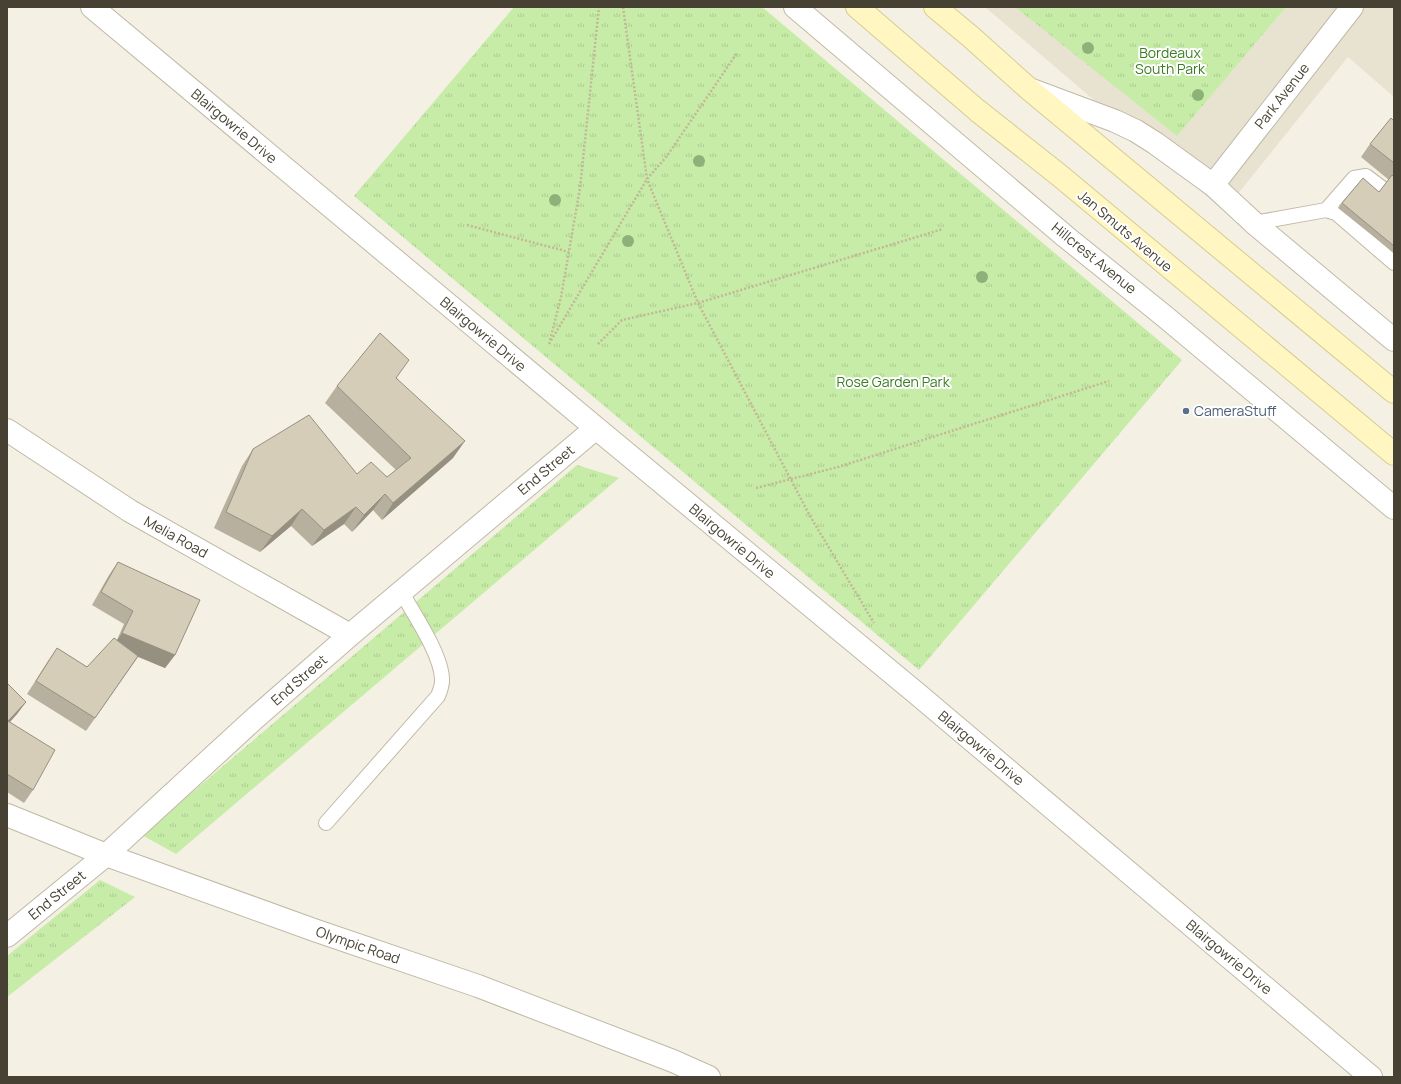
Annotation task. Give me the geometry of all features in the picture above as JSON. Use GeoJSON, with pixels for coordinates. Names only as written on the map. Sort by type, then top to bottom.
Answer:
{"type":"FeatureCollection","features":[{"type":"Feature","properties":{"kind":"main road","name":"Jan Smuts Avenue"},"geometry":{"type":"LineString","coordinates":[[857,7],[978,111],[1059,175],[1394,454]]}},
{"type":"Feature","properties":{"kind":"main road"},"geometry":{"type":"LineString","coordinates":[[935,7],[1029,89],[1394,392]]}},
{"type":"Feature","properties":{"kind":"street","name":"Blairgowrie Drive"},"geometry":{"type":"LineString","coordinates":[[92,7],[921,697],[1371,1077]]}},
{"type":"Feature","properties":{"kind":"street","name":"Hillcrest Avenue"},"geometry":{"type":"LineString","coordinates":[[795,7],[1066,237],[1163,314],[1394,508]]}},
{"type":"Feature","properties":{"kind":"street","name":"Park Avenue"},"geometry":{"type":"LineString","coordinates":[[1213,185],[1352,7]]}},
{"type":"Feature","properties":{"kind":"street"},"geometry":{"type":"LineString","coordinates":[[1029,89],[1115,121],[1136,130],[1155,143],[1213,185],[1254,223],[1394,340]]}},
{"type":"Feature","properties":{"kind":"street","name":"End Street"},"geometry":{"type":"LineString","coordinates":[[7,936],[106,855],[254,719],[350,635],[402,593],[596,428]]}},
{"type":"Feature","properties":{"kind":"street","name":"Melia Road"},"geometry":{"type":"LineString","coordinates":[[7,430],[130,511],[350,635]]}},
{"type":"Feature","properties":{"kind":"street","name":"Olympic Road"},"geometry":{"type":"LineString","coordinates":[[7,815],[106,855],[314,930],[478,986],[672,1061],[709,1077]]}},
{"type":"Feature","properties":{"kind":"lane"},"geometry":{"type":"LineString","coordinates":[[1326,210],[1354,178],[1366,176],[1382,188]]}},
{"type":"Feature","properties":{"kind":"lane"},"geometry":{"type":"LineString","coordinates":[[1254,223],[1326,210],[1336,213],[1394,263]]}},
{"type":"Feature","properties":{"kind":"lane"},"geometry":{"type":"LineString","coordinates":[[326,823],[438,696],[442,681],[440,666],[435,651],[402,593]]}},
{"type":"Feature","properties":{"kind":"path"},"geometry":{"type":"LineString","coordinates":[[599,7],[580,188],[561,297],[549,344],[647,179],[667,156],[737,53]]}},
{"type":"Feature","properties":{"kind":"path"},"geometry":{"type":"LineString","coordinates":[[623,7],[647,179],[698,303],[810,516],[874,624]]}},
{"type":"Feature","properties":{"kind":"path"},"geometry":{"type":"LineString","coordinates":[[467,225],[569,252]]}},
{"type":"Feature","properties":{"kind":"path"},"geometry":{"type":"LineString","coordinates":[[598,344],[622,320],[698,303],[943,229]]}},
{"type":"Feature","properties":{"kind":"path"},"geometry":{"type":"LineString","coordinates":[[756,488],[838,467],[1109,381]]}},
{"type":"Feature","properties":{"kind":"shaded area"},"geometry":{"type":"Polygon","coordinates":[[[985,7],[1394,7],[1394,97],[1348,57],[1224,211],[985,7]]]}},
{"type":"Feature","properties":{"kind":"green space","name":"Rose Garden Park"},"geometry":{"type":"Polygon","coordinates":[[[514,7],[762,7],[1182,360],[919,670],[354,196],[514,7]]]}},
{"type":"Feature","properties":{"kind":"green space","name":"Bordeaux South Park"},"geometry":{"type":"Polygon","coordinates":[[[1015,7],[1286,7],[1177,136],[1015,7]]]}},
{"type":"Feature","properties":{"kind":"green space"},"geometry":{"type":"Polygon","coordinates":[[[577,465],[619,478],[176,854],[142,835],[577,465]]]}},
{"type":"Feature","properties":{"kind":"green space"},"geometry":{"type":"Polygon","coordinates":[[[100,880],[135,897],[7,997],[7,956],[100,880]]]}},
{"type":"Feature","properties":{"kind":"building"},"geometry":{"type":"Polygon","coordinates":[[[1391,118],[1394,121],[1394,163],[1370,144],[1391,118]]]}},
{"type":"Feature","properties":{"kind":"building"},"geometry":{"type":"Polygon","coordinates":[[[1392,175],[1394,177],[1394,246],[1342,203],[1363,178],[1379,192],[1392,175]]]}},
{"type":"Feature","properties":{"kind":"building"},"geometry":{"type":"Polygon","coordinates":[[[380,333],[409,360],[396,378],[465,441],[393,503],[385,494],[364,515],[356,507],[324,530],[302,509],[272,536],[226,512],[253,449],[309,415],[357,474],[371,462],[387,477],[411,458],[337,386],[380,333]]]}},
{"type":"Feature","properties":{"kind":"building"},"geometry":{"type":"Polygon","coordinates":[[[118,562],[200,600],[175,655],[122,633],[133,611],[101,592],[118,562]]]}},
{"type":"Feature","properties":{"kind":"building"},"geometry":{"type":"Polygon","coordinates":[[[114,638],[138,656],[95,718],[36,681],[57,648],[87,667],[114,638]]]}},
{"type":"Feature","properties":{"kind":"building"},"geometry":{"type":"Polygon","coordinates":[[[8,684],[26,702],[8,721],[55,750],[33,790],[7,774],[8,684]]]}},
{"type":"Feature","properties":{"kind":"place","name":"CameraStuff"},"geometry":{"type":"Point","coordinates":[1186,411]}}]}
